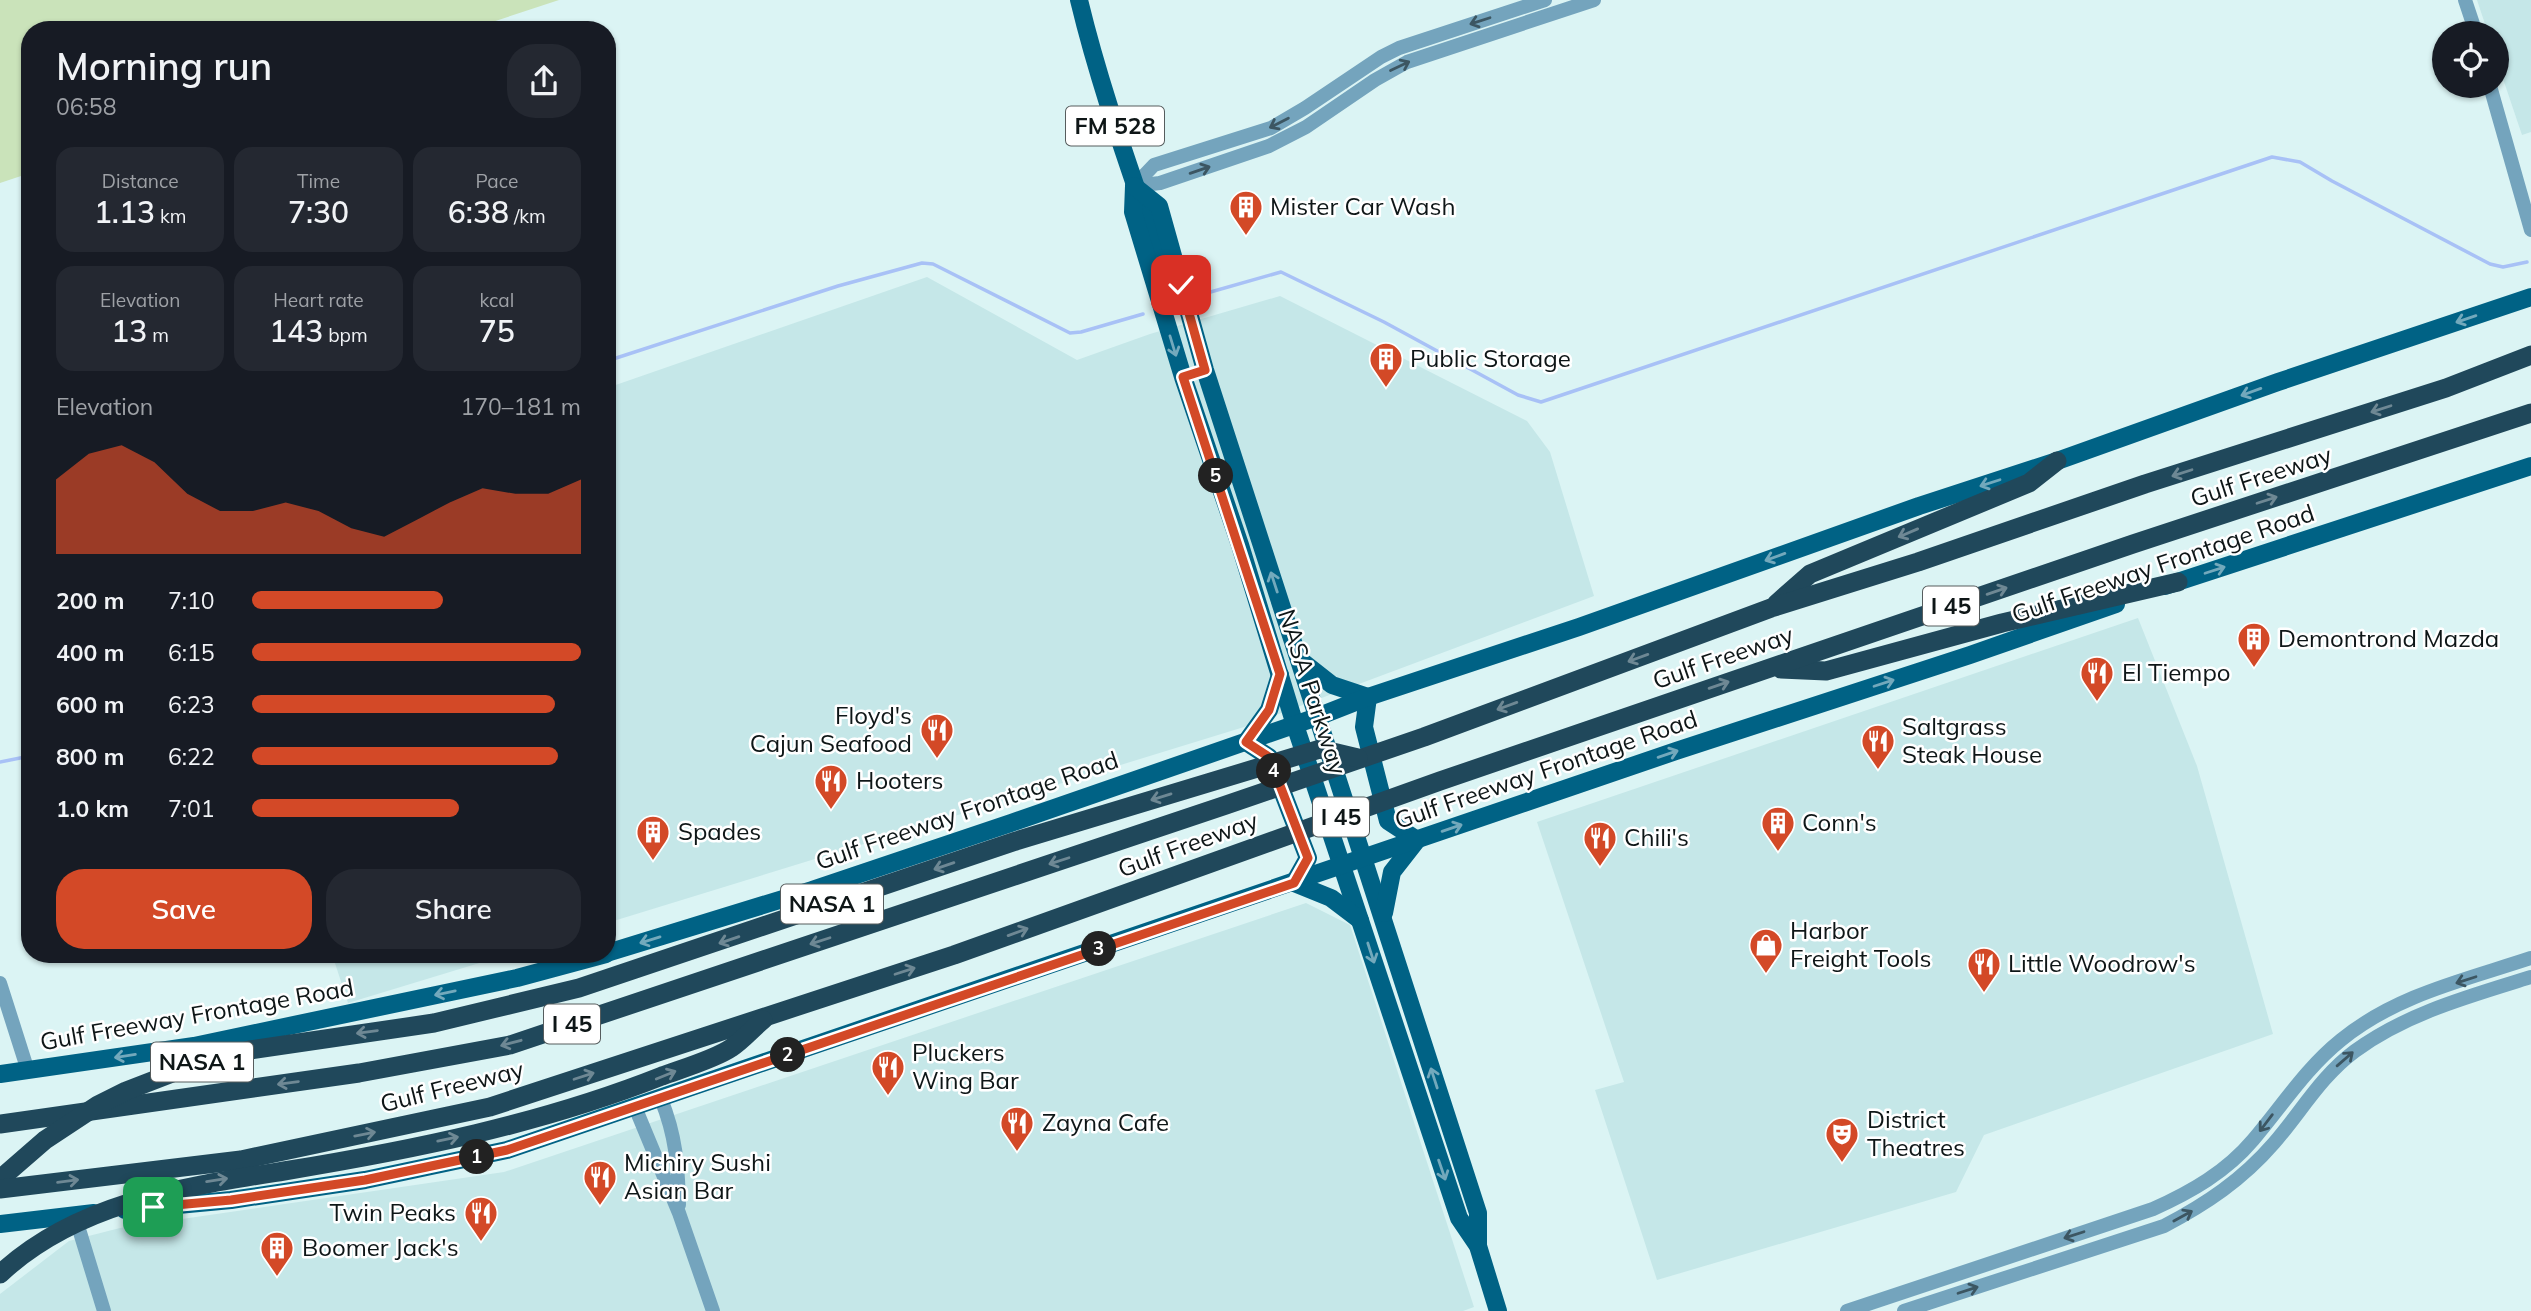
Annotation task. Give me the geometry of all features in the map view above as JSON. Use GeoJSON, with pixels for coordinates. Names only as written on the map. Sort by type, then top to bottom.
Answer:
{"type":"FeatureCollection","features":[{"type":"Feature","properties":{"kind":"highway","name":"Gulf Freeway"},"geometry":{"type":"LineString","coordinates":[[0,1124],[359,1073],[510,1045],[1423,737],[1771,608],[2446,388],[2531,355]]}},
{"type":"Feature","properties":{"kind":"highway"},"geometry":{"type":"LineString","coordinates":[[2446,388],[2531,366]]}},
{"type":"Feature","properties":{"kind":"highway","name":"Gulf Freeway"},"geometry":{"type":"LineString","coordinates":[[0,1189],[241,1160],[490,1107],[954,955],[1440,781],[2133,544],[2531,413]]}},
{"type":"Feature","properties":{"kind":"highway"},"geometry":{"type":"LineString","coordinates":[[1771,608],[1810,574],[2029,483],[2057,461]]}},
{"type":"Feature","properties":{"kind":"highway"},"geometry":{"type":"LineString","coordinates":[[1770,668],[1826,671],[2002,623],[2178,582]]}},
{"type":"Feature","properties":{"kind":"highway","name":"NASA 1"},"geometry":{"type":"LineString","coordinates":[[0,1179],[45,1140],[71,1122],[126,1091],[166,1074],[250,1050],[434,1023],[579,988],[1016,842],[1320,749],[1359,759]]}},
{"type":"Feature","properties":{"kind":"highway"},"geometry":{"type":"LineString","coordinates":[[0,1274],[45,1240],[86,1219],[128,1203],[210,1181],[285,1171],[508,1126],[594,1102],[730,1049],[769,1014]]}},
{"type":"Feature","properties":{"kind":"main road","name":"NASA Parkway"},"geometry":{"type":"LineString","coordinates":[[1080,0],[1134,186],[1133,212],[1183,377],[1459,1218],[1478,1246],[1499,1311]]}},
{"type":"Feature","properties":{"kind":"main road","name":"NASA Parkway"},"geometry":{"type":"LineString","coordinates":[[1134,186],[1160,206],[1205,370],[1478,1213],[1478,1246]]}},
{"type":"Feature","properties":{"kind":"main road","name":"Gulf Freeway Frontage Road"},"geometry":{"type":"LineString","coordinates":[[616,951],[812,890],[1317,718],[1368,697],[1579,627],[1919,506],[2531,297]]}},
{"type":"Feature","properties":{"kind":"main road"},"geometry":{"type":"LineString","coordinates":[[1183,377],[1205,370]]}},
{"type":"Feature","properties":{"kind":"main road","name":"Gulf Freeway Frontage Road"},"geometry":{"type":"LineString","coordinates":[[0,1224],[231,1200],[365,1180],[507,1150],[1676,751],[2531,466]]}},
{"type":"Feature","properties":{"kind":"main road"},"geometry":{"type":"LineString","coordinates":[[1298,657],[1332,685],[1368,697],[1364,727],[1388,821],[1417,840],[1392,872],[1383,916]]}},
{"type":"Feature","properties":{"kind":"main road"},"geometry":{"type":"LineString","coordinates":[[1280,674],[1269,710],[1246,742],[1269,757],[1308,858],[1294,883],[1331,898],[1360,920]]}},
{"type":"Feature","properties":{"kind":"main road","name":"Gulf Freeway Frontage Road"},"geometry":{"type":"LineString","coordinates":[[0,1074],[194,1046],[517,978],[573,963]]}},
{"type":"Feature","properties":{"kind":"street"},"geometry":{"type":"LineString","coordinates":[[1134,186],[1160,183],[1274,144],[1306,127],[1375,79],[1407,62],[1543,4],[1594,0]]}},
{"type":"Feature","properties":{"kind":"street"},"geometry":{"type":"LineString","coordinates":[[2465,0],[2472,21]]}},
{"type":"Feature","properties":{"kind":"street"},"geometry":{"type":"LineString","coordinates":[[2493,98],[2531,230]]}},
{"type":"Feature","properties":{"kind":"street"},"geometry":{"type":"LineString","coordinates":[[1847,1311],[2153,1209],[2206,1184],[2252,1142],[2288,1093],[2340,1040],[2368,1020],[2409,998],[2531,958]]}},
{"type":"Feature","properties":{"kind":"street"},"geometry":{"type":"LineString","coordinates":[[1903,1311],[2164,1226],[2221,1193],[2254,1164],[2335,1068],[2354,1052],[2394,1027],[2447,1004],[2531,976]]}},
{"type":"Feature","properties":{"kind":"street"},"geometry":{"type":"LineString","coordinates":[[0,983],[28,1071]]}},
{"type":"Feature","properties":{"kind":"street"},"geometry":{"type":"LineString","coordinates":[[2442,987],[2447,1004]]}},
{"type":"Feature","properties":{"kind":"street"},"geometry":{"type":"LineString","coordinates":[[2288,1093],[2302,1106]]}},
{"type":"Feature","properties":{"kind":"street"},"geometry":{"type":"LineString","coordinates":[[661,1099],[672,1126],[677,1157],[679,1213]]}},
{"type":"Feature","properties":{"kind":"street"},"geometry":{"type":"LineString","coordinates":[[635,1107],[679,1213],[713,1311]]}},
{"type":"Feature","properties":{"kind":"street"},"geometry":{"type":"LineString","coordinates":[[74,1215],[104,1311]]}},
{"type":"Feature","properties":{"kind":"street"},"geometry":{"type":"LineString","coordinates":[[1995,1261],[2001,1279]]}},
{"type":"Feature","properties":{"kind":"shaded area"},"geometry":{"type":"Polygon","coordinates":[[[2477,0],[2531,0],[2531,132],[2522,135],[2509,97],[2509,21],[2484,21],[2477,0]]]}},
{"type":"Feature","properties":{"kind":"shaded area"},"geometry":{"type":"Polygon","coordinates":[[[927,277],[1077,360],[1150,334],[1280,296],[1527,421],[1550,452],[1594,596],[1244,727],[616,920],[616,385],[927,277]]]}},
{"type":"Feature","properties":{"kind":"shaded area"},"geometry":{"type":"Polygon","coordinates":[[[2138,618],[2197,766],[2273,1034],[1984,1135],[1956,1192],[1657,1280],[1595,1090],[1624,1082],[1537,822],[2138,618]]]}},
{"type":"Feature","properties":{"kind":"shaded area"},"geometry":{"type":"Polygon","coordinates":[[[1306,903],[1350,925],[1474,1307],[1463,1311],[0,1311],[0,1294],[69,1241],[120,1228],[504,1172],[1306,903]]]}},
{"type":"Feature","properties":{"kind":"shaded area"},"geometry":{"type":"Polygon","coordinates":[[[335,963],[479,963],[348,1003],[335,963]]]}},
{"type":"Feature","properties":{"kind":"green space"},"geometry":{"type":"Polygon","coordinates":[[[0,0],[559,0],[495,21],[21,21],[21,176],[0,183],[0,0]]]}},
{"type":"Feature","properties":{"kind":"waterway"},"geometry":{"type":"LineString","coordinates":[[1200,295],[1281,272],[1384,322],[1518,395],[1541,402],[2272,157],[2300,162],[2490,264],[2503,267],[2527,262]]}},
{"type":"Feature","properties":{"kind":"waterway"},"geometry":{"type":"LineString","coordinates":[[616,358],[838,286],[922,263],[933,264],[1070,333],[1143,314]]}},
{"type":"Feature","properties":{"kind":"waterway"},"geometry":{"type":"LineString","coordinates":[[0,762],[21,758]]}},
{"type":"Feature","properties":{"kind":"place","name":"Mister Car Wash"},"geometry":{"type":"Point","coordinates":[1246,237]}},
{"type":"Feature","properties":{"kind":"place","name":"Public Storage"},"geometry":{"type":"Point","coordinates":[1386,389]}},
{"type":"Feature","properties":{"kind":"place","name":"Demontrond Mazda"},"geometry":{"type":"Point","coordinates":[2254,669]}},
{"type":"Feature","properties":{"kind":"place","name":"El Tiempo"},"geometry":{"type":"Point","coordinates":[2097,703]}},
{"type":"Feature","properties":{"kind":"place","name":"Floyd's Cajun Seafood"},"geometry":{"type":"Point","coordinates":[937,760]}},
{"type":"Feature","properties":{"kind":"place","name":"Saltgrass Steak House"},"geometry":{"type":"Point","coordinates":[1878,771]}},
{"type":"Feature","properties":{"kind":"place","name":"Hooters"},"geometry":{"type":"Point","coordinates":[831,811]}},
{"type":"Feature","properties":{"kind":"place","name":"Conn's"},"geometry":{"type":"Point","coordinates":[1778,853]}},
{"type":"Feature","properties":{"kind":"place","name":"Spades"},"geometry":{"type":"Point","coordinates":[653,862]}},
{"type":"Feature","properties":{"kind":"place","name":"Chili's"},"geometry":{"type":"Point","coordinates":[1600,868]}},
{"type":"Feature","properties":{"kind":"place","name":"Harbor Freight Tools"},"geometry":{"type":"Point","coordinates":[1766,975]}},
{"type":"Feature","properties":{"kind":"place","name":"Little Woodrow's"},"geometry":{"type":"Point","coordinates":[1984,994]}},
{"type":"Feature","properties":{"kind":"place","name":"Pluckers Wing Bar"},"geometry":{"type":"Point","coordinates":[888,1097]}},
{"type":"Feature","properties":{"kind":"place","name":"Zayna Cafe"},"geometry":{"type":"Point","coordinates":[1017,1153]}},
{"type":"Feature","properties":{"kind":"place","name":"District Theatres"},"geometry":{"type":"Point","coordinates":[1842,1164]}},
{"type":"Feature","properties":{"kind":"place","name":"Michiry Sushi Asian Bar"},"geometry":{"type":"Point","coordinates":[600,1207]}},
{"type":"Feature","properties":{"kind":"place","name":"Twin Peaks"},"geometry":{"type":"Point","coordinates":[481,1243]}},
{"type":"Feature","properties":{"kind":"place","name":"Boomer Jack's"},"geometry":{"type":"Point","coordinates":[277,1278]}},
{"type":"Feature","properties":{"kind":"route"},"geometry":{"type":"LineString","coordinates":[[153,1207],[231,1200],[365,1180],[507,1150],[1294,883],[1308,858],[1269,757],[1246,742],[1269,710],[1280,674],[1183,377],[1205,370],[1181,285]]}}]}
